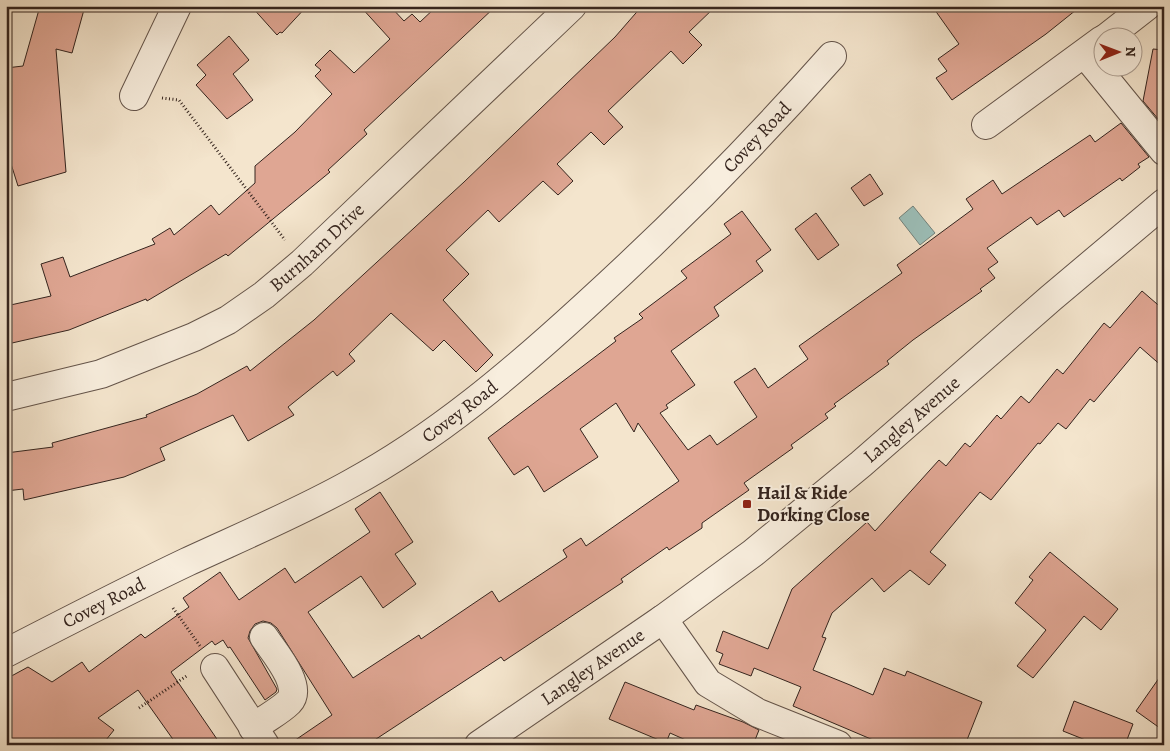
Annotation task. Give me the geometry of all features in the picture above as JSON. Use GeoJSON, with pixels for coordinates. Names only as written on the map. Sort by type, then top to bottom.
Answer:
{"type":"FeatureCollection","features":[{"type":"Feature","properties":{"kind":"street"},"geometry":{"type":"LineString","coordinates":[[134,96],[177,6]]}},
{"type":"Feature","properties":{"kind":"street","name":"Burnham Drive"},"geometry":{"type":"LineString","coordinates":[[6,397],[101,374],[194,337],[236,315],[264,295],[302,263],[572,6]]}},
{"type":"Feature","properties":{"kind":"street"},"geometry":{"type":"LineString","coordinates":[[1119,28],[1147,6]]}},
{"type":"Feature","properties":{"kind":"street"},"geometry":{"type":"LineString","coordinates":[[986,125],[1092,48]]}},
{"type":"Feature","properties":{"kind":"street","name":"Covey Road"},"geometry":{"type":"LineString","coordinates":[[6,652],[133,588],[351,484],[419,441],[479,397],[535,352],[642,255],[777,118],[832,56]]}},
{"type":"Feature","properties":{"kind":"street"},"geometry":{"type":"LineString","coordinates":[[1119,78],[1164,151]]}},
{"type":"Feature","properties":{"kind":"street","name":"Langley Avenue"},"geometry":{"type":"LineString","coordinates":[[479,745],[662,619],[753,553],[861,464],[1051,298],[1164,203]]}},
{"type":"Feature","properties":{"kind":"street"},"geometry":{"type":"LineString","coordinates":[[662,619],[708,683],[758,713],[786,735],[838,745]]}},
{"type":"Feature","properties":{"kind":"street"},"geometry":{"type":"LineString","coordinates":[[215,668],[259,736],[290,701],[293,689],[292,679],[264,637]]}},
{"type":"Feature","properties":{"kind":"path"},"geometry":{"type":"LineString","coordinates":[[134,96],[179,100],[302,263]]}},
{"type":"Feature","properties":{"kind":"path"},"geometry":{"type":"LineString","coordinates":[[139,708],[192,672],[215,668],[173,608]]}},
{"type":"Feature","properties":{"kind":"water"},"geometry":{"type":"Polygon","coordinates":[[[913,206],[935,233],[920,245],[899,218],[913,206]]]}},
{"type":"Feature","properties":{"kind":"building"},"geometry":{"type":"Polygon","coordinates":[[[40,6],[85,6],[72,53],[56,49],[66,172],[18,186],[6,148],[6,68],[23,66],[40,6]]]}},
{"type":"Feature","properties":{"kind":"building"},"geometry":{"type":"Polygon","coordinates":[[[251,6],[307,6],[282,33],[280,32],[277,35],[251,6]]]}},
{"type":"Feature","properties":{"kind":"building"},"geometry":{"type":"Polygon","coordinates":[[[360,6],[390,6],[404,21],[412,14],[420,22],[437,6],[496,6],[364,130],[367,134],[328,170],[330,172],[228,256],[226,254],[147,301],[146,299],[69,330],[12,343],[11,340],[6,341],[6,306],[51,296],[41,264],[63,257],[70,277],[155,244],[152,239],[170,228],[174,235],[211,205],[219,215],[255,183],[255,166],[295,132],[332,94],[315,76],[321,70],[315,65],[330,50],[354,73],[390,39],[360,6]]]}},
{"type":"Feature","properties":{"kind":"building"},"geometry":{"type":"Polygon","coordinates":[[[642,6],[716,6],[689,32],[702,45],[683,64],[671,51],[608,111],[623,127],[604,145],[591,132],[557,164],[573,181],[558,195],[543,181],[499,222],[488,210],[446,250],[469,274],[443,300],[493,355],[476,372],[444,340],[433,351],[391,313],[349,354],[355,361],[337,376],[333,371],[288,407],[294,415],[248,441],[233,415],[160,448],[165,460],[124,477],[24,500],[23,489],[6,491],[6,453],[53,447],[52,443],[147,417],[146,415],[197,394],[247,366],[250,371],[314,320],[464,182],[615,37],[642,6]]]}},
{"type":"Feature","properties":{"kind":"building"},"geometry":{"type":"Polygon","coordinates":[[[932,6],[1081,6],[1046,34],[952,100],[936,78],[947,71],[938,59],[959,44],[932,6]]]}},
{"type":"Feature","properties":{"kind":"building"},"geometry":{"type":"Polygon","coordinates":[[[229,36],[249,60],[233,74],[253,100],[227,119],[196,85],[206,75],[197,65],[229,36]]]}},
{"type":"Feature","properties":{"kind":"building"},"geometry":{"type":"Polygon","coordinates":[[[1153,49],[1164,50],[1164,126],[1143,101],[1153,49]]]}},
{"type":"Feature","properties":{"kind":"building"},"geometry":{"type":"Polygon","coordinates":[[[1121,123],[1149,157],[1138,164],[1140,167],[1122,181],[1120,178],[1064,217],[1059,210],[1037,225],[1031,217],[987,248],[998,262],[988,269],[995,278],[980,289],[982,291],[887,361],[889,364],[834,404],[836,406],[825,414],[828,418],[791,445],[793,448],[744,483],[749,490],[702,523],[702,528],[669,550],[667,547],[621,579],[623,582],[504,661],[501,657],[367,745],[288,745],[332,715],[277,628],[271,623],[263,621],[255,624],[248,638],[277,689],[276,692],[265,700],[230,647],[228,648],[223,640],[215,645],[212,641],[171,672],[221,745],[177,745],[138,690],[98,718],[114,730],[102,745],[6,745],[6,679],[28,667],[52,682],[82,662],[89,672],[141,634],[145,638],[189,607],[183,598],[220,572],[239,600],[285,568],[295,583],[370,532],[355,509],[380,492],[413,542],[395,554],[416,584],[383,608],[361,576],[308,612],[353,678],[419,635],[421,639],[492,591],[499,602],[567,557],[563,550],[581,538],[586,546],[679,481],[638,423],[634,432],[616,403],[580,429],[598,457],[544,492],[528,466],[514,475],[488,438],[616,341],[614,338],[643,318],[639,314],[687,278],[681,271],[731,234],[724,224],[742,211],[771,250],[756,261],[763,271],[714,307],[719,316],[671,351],[695,385],[666,405],[668,408],[660,413],[688,450],[710,435],[717,445],[757,417],[734,382],[755,368],[768,388],[808,359],[799,346],[902,273],[897,265],[973,209],[966,199],[993,180],[1002,194],[1090,135],[1095,142],[1121,123]]]}},
{"type":"Feature","properties":{"kind":"building"},"geometry":{"type":"Polygon","coordinates":[[[870,174],[883,194],[864,206],[851,188],[870,174]]]}},
{"type":"Feature","properties":{"kind":"building"},"geometry":{"type":"Polygon","coordinates":[[[816,213],[839,245],[818,260],[795,229],[816,213]]]}},
{"type":"Feature","properties":{"kind":"building"},"geometry":{"type":"Polygon","coordinates":[[[1142,291],[1164,310],[1164,368],[1140,347],[1094,402],[1090,399],[1066,429],[1058,423],[1040,444],[1038,443],[991,500],[980,492],[930,552],[946,565],[929,585],[910,570],[884,592],[872,578],[832,613],[822,637],[826,638],[813,670],[873,695],[884,668],[905,676],[907,671],[982,702],[965,745],[885,745],[793,706],[801,687],[754,668],[751,676],[719,664],[723,654],[716,651],[723,631],[768,649],[792,589],[867,522],[875,531],[939,460],[946,466],[965,443],[970,447],[997,415],[1001,419],[1021,396],[1029,403],[1057,369],[1063,374],[1104,323],[1110,328],[1142,291]]]}},
{"type":"Feature","properties":{"kind":"building"},"geometry":{"type":"Polygon","coordinates":[[[1050,552],[1118,609],[1101,630],[1084,616],[1033,678],[1017,666],[1046,630],[1015,603],[1033,580],[1029,577],[1050,552]]]}},
{"type":"Feature","properties":{"kind":"building"},"geometry":{"type":"Polygon","coordinates":[[[1164,671],[1164,731],[1136,711],[1164,671]]]}},
{"type":"Feature","properties":{"kind":"building"},"geometry":{"type":"Polygon","coordinates":[[[625,682],[694,710],[696,705],[743,722],[759,730],[753,745],[697,745],[670,733],[666,743],[609,719],[625,682]]]}},
{"type":"Feature","properties":{"kind":"building"},"geometry":{"type":"Polygon","coordinates":[[[1074,701],[1133,724],[1125,745],[1098,745],[1063,731],[1074,701]]]}},
{"type":"Feature","properties":{"kind":"place","name":"Hail & Ride Dorking Close"},"geometry":{"type":"Point","coordinates":[747,504]}}]}
